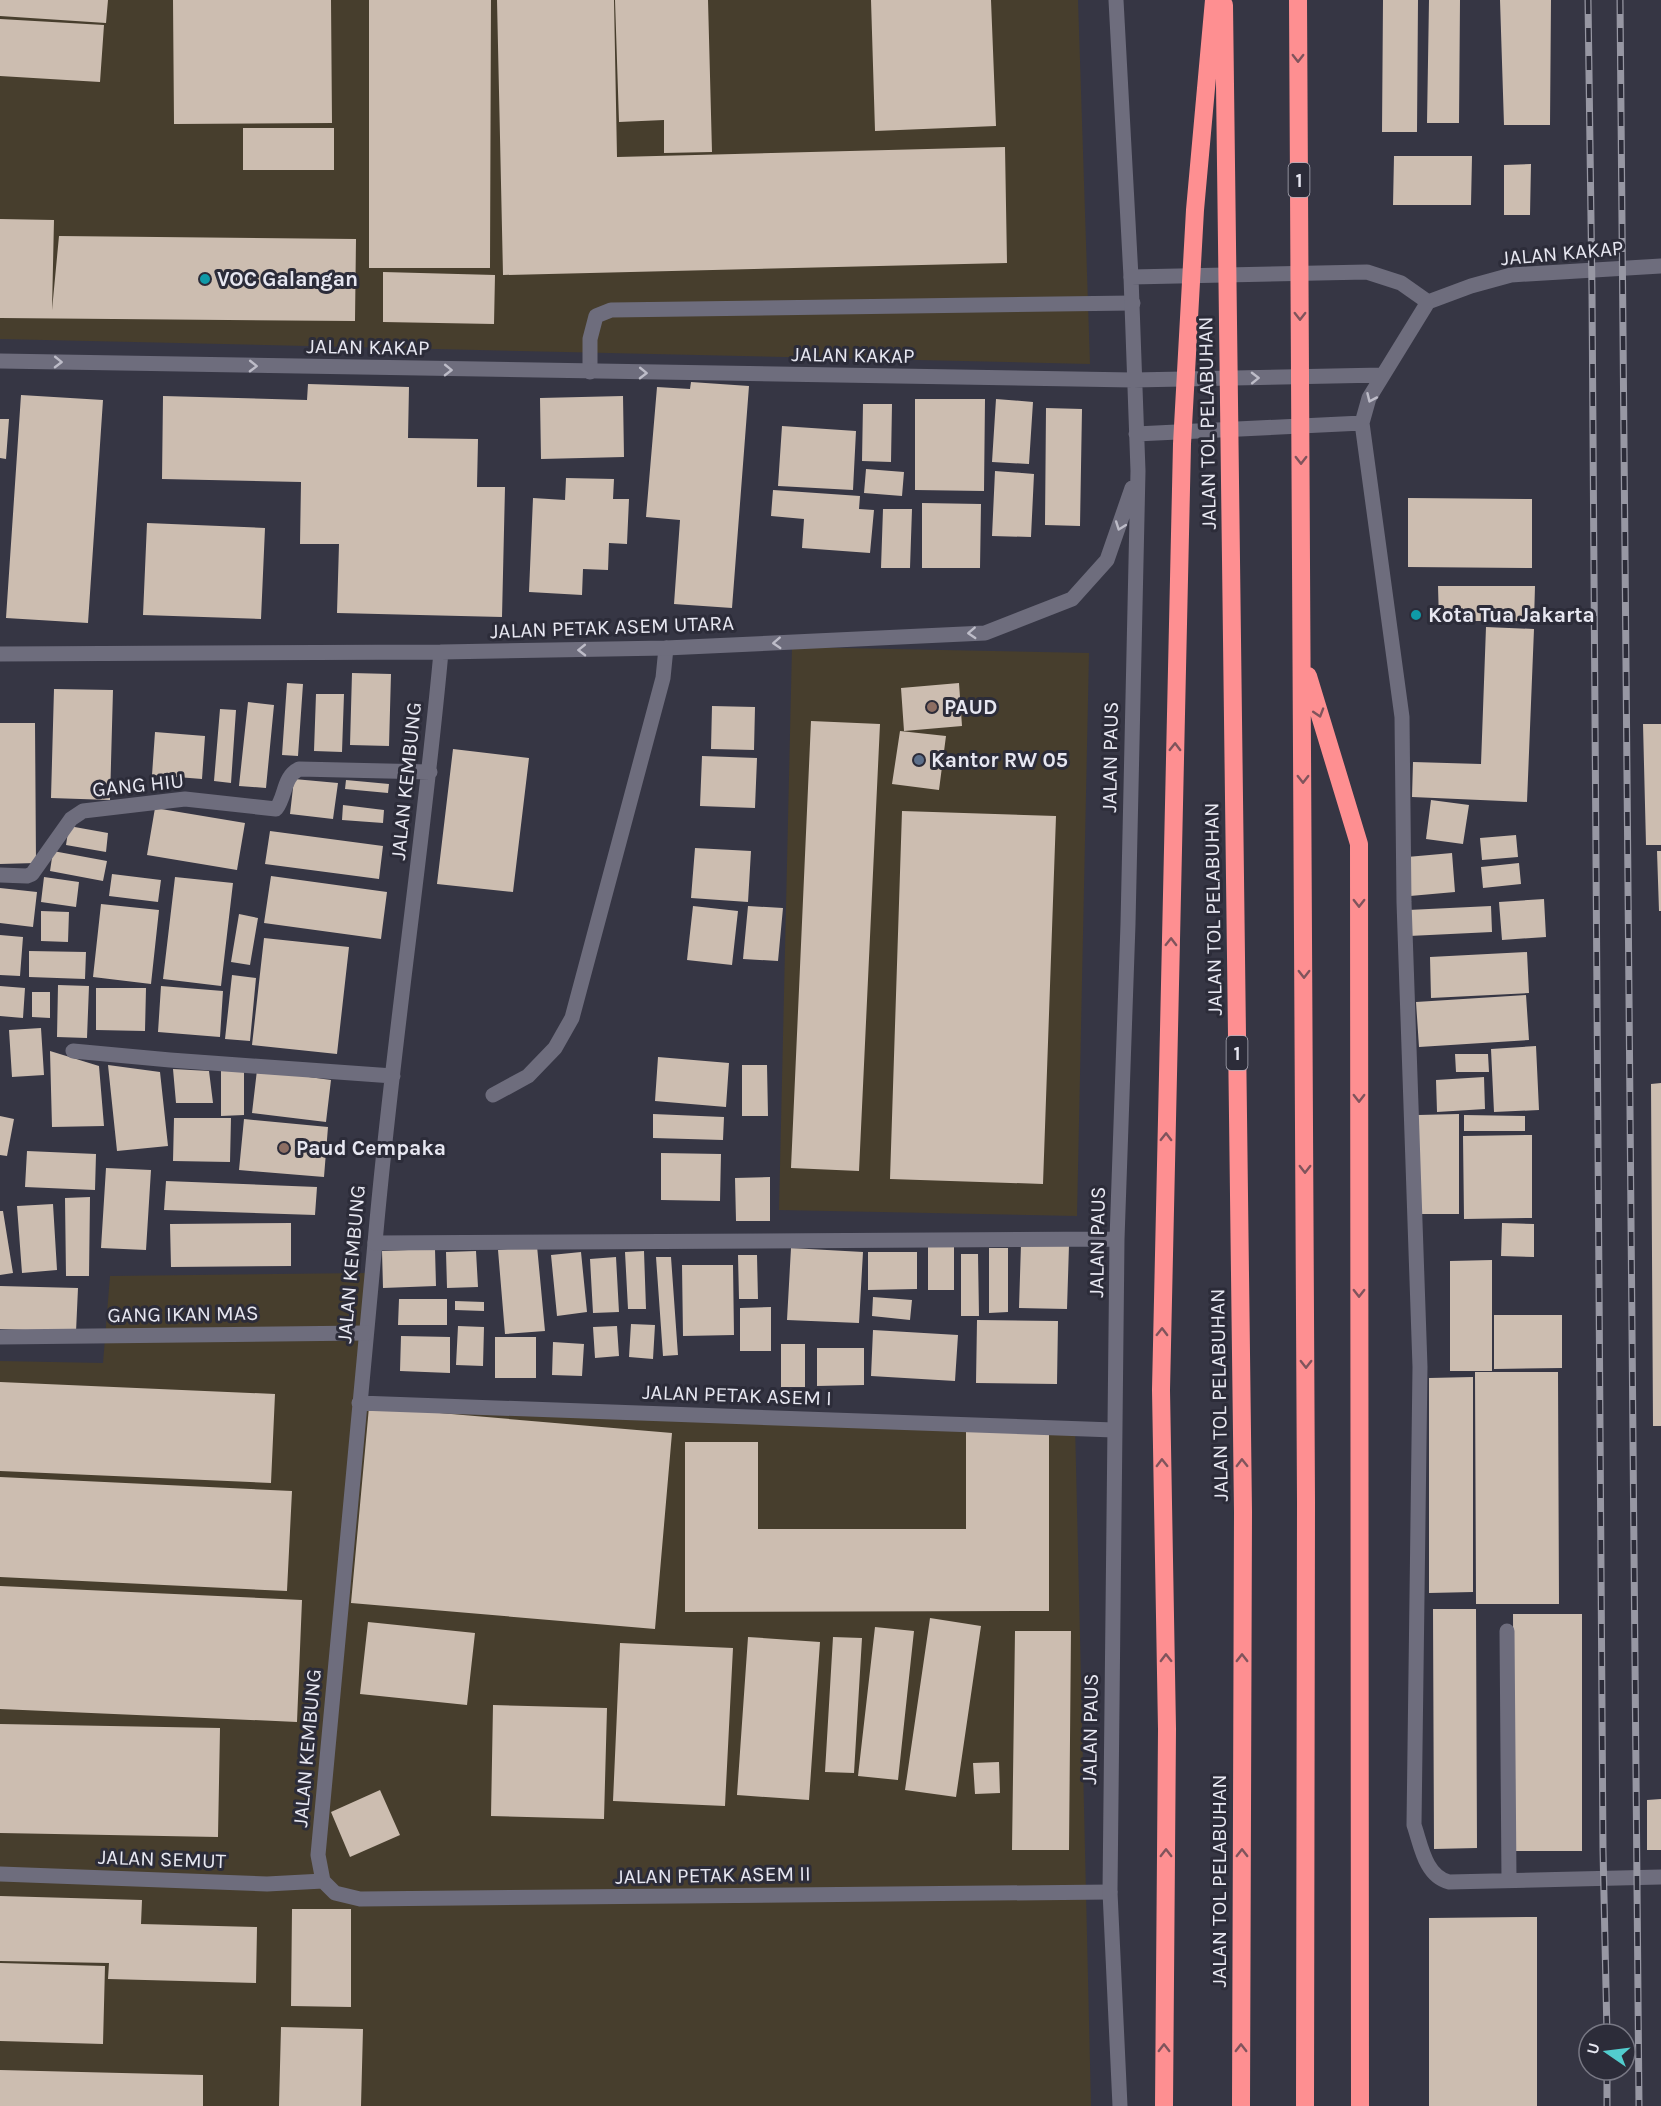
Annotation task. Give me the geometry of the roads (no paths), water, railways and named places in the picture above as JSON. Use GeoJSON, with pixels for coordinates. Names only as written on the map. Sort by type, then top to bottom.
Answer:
{"type":"FeatureCollection","features":[{"type":"Feature","properties":{"kind":"highway"},"geometry":{"type":"LineString","coordinates":[[1164,2106],[1167,1729],[1161,1390],[1182,444],[1195,210],[1214,0]]}},
{"type":"Feature","properties":{"kind":"highway","name":"JALAN TOL PELABUHAN"},"geometry":{"type":"LineString","coordinates":[[1224,0],[1243,1512],[1241,2106]]}},
{"type":"Feature","properties":{"kind":"highway","name":"1"},"geometry":{"type":"LineString","coordinates":[[1298,0],[1306,1478],[1305,2106]]}},
{"type":"Feature","properties":{"kind":"highway"},"geometry":{"type":"LineString","coordinates":[[1303,657],[1359,844],[1360,2106]]}},
{"type":"Feature","properties":{"kind":"street","name":"JALAN PAUS"},"geometry":{"type":"LineString","coordinates":[[1116,0],[1133,303],[1133,380],[1138,471],[1114,1430],[1110,1892],[1120,2106]]}},
{"type":"Feature","properties":{"kind":"street","name":"JALAN KAKAP"},"geometry":{"type":"LineString","coordinates":[[1428,302],[1471,286],[1511,275],[1661,266]]}},
{"type":"Feature","properties":{"kind":"street"},"geometry":{"type":"LineString","coordinates":[[1131,277],[1367,272],[1401,283],[1428,302],[1369,398],[1362,423],[1402,717],[1404,902],[1420,1367],[1414,1825],[1430,1868],[1442,1880],[1449,1882],[1661,1877]]}},
{"type":"Feature","properties":{"kind":"street"},"geometry":{"type":"LineString","coordinates":[[590,372],[592,328],[596,316],[611,310],[1133,303]]}},
{"type":"Feature","properties":{"kind":"street","name":"JALAN KAKAP"},"geometry":{"type":"LineString","coordinates":[[0,361],[1133,380],[1383,375]]}},
{"type":"Feature","properties":{"kind":"street"},"geometry":{"type":"LineString","coordinates":[[1136,434],[1362,423]]}},
{"type":"Feature","properties":{"kind":"street","name":"JALAN PETAK ASEM UTARA"},"geometry":{"type":"LineString","coordinates":[[0,654],[441,652],[666,648],[985,633],[1072,599],[1107,560],[1138,471]]}},
{"type":"Feature","properties":{"kind":"street"},"geometry":{"type":"LineString","coordinates":[[493,1095],[528,1076],[555,1048],[572,1018],[663,678],[666,648]]}},
{"type":"Feature","properties":{"kind":"street","name":"JALAN KEMBUNG"},"geometry":{"type":"LineString","coordinates":[[323,1881],[318,1855],[381,1169],[430,772],[441,652]]}},
{"type":"Feature","properties":{"kind":"street","name":"GANG HIU"},"geometry":{"type":"LineString","coordinates":[[0,875],[27,876],[32,874],[71,819],[83,811],[185,799],[276,809],[280,804],[289,776],[299,769],[430,772]]}},
{"type":"Feature","properties":{"kind":"street"},"geometry":{"type":"LineString","coordinates":[[73,1051],[393,1076]]}},
{"type":"Feature","properties":{"kind":"street"},"geometry":{"type":"LineString","coordinates":[[375,1243],[1117,1239]]}},
{"type":"Feature","properties":{"kind":"street","name":"GANG IKAN MAS"},"geometry":{"type":"LineString","coordinates":[[0,1337],[366,1333]]}},
{"type":"Feature","properties":{"kind":"street","name":"JALAN PETAK ASEM I"},"geometry":{"type":"LineString","coordinates":[[359,1403],[1114,1430]]}},
{"type":"Feature","properties":{"kind":"street"},"geometry":{"type":"LineString","coordinates":[[1507,1631],[1509,1880]]}},
{"type":"Feature","properties":{"kind":"street","name":"JALAN SEMUT"},"geometry":{"type":"LineString","coordinates":[[0,1874],[267,1884],[323,1881]]}},
{"type":"Feature","properties":{"kind":"street","name":"JALAN PETAK ASEM II"},"geometry":{"type":"LineString","coordinates":[[323,1881],[335,1893],[360,1899],[1110,1892]]}},
{"type":"Feature","properties":{"kind":"railway"},"geometry":{"type":"LineString","coordinates":[[1588,0],[1603,1850],[1607,2022]]}},
{"type":"Feature","properties":{"kind":"railway"},"geometry":{"type":"LineString","coordinates":[[1620,0],[1639,2106]]}},
{"type":"Feature","properties":{"kind":"railway"},"geometry":{"type":"LineString","coordinates":[[1607,2082],[1607,2106]]}},
{"type":"Feature","properties":{"kind":"place","name":"VOC Galangan"},"geometry":{"type":"Point","coordinates":[205,279]}},
{"type":"Feature","properties":{"kind":"place","name":"Kota Tua Jakarta"},"geometry":{"type":"Point","coordinates":[1416,615]}},
{"type":"Feature","properties":{"kind":"place","name":"PAUD"},"geometry":{"type":"Point","coordinates":[932,707]}},
{"type":"Feature","properties":{"kind":"place","name":"Kantor RW 05"},"geometry":{"type":"Point","coordinates":[919,760]}},
{"type":"Feature","properties":{"kind":"place","name":"Paud Cempaka"},"geometry":{"type":"Point","coordinates":[284,1148]}}]}
